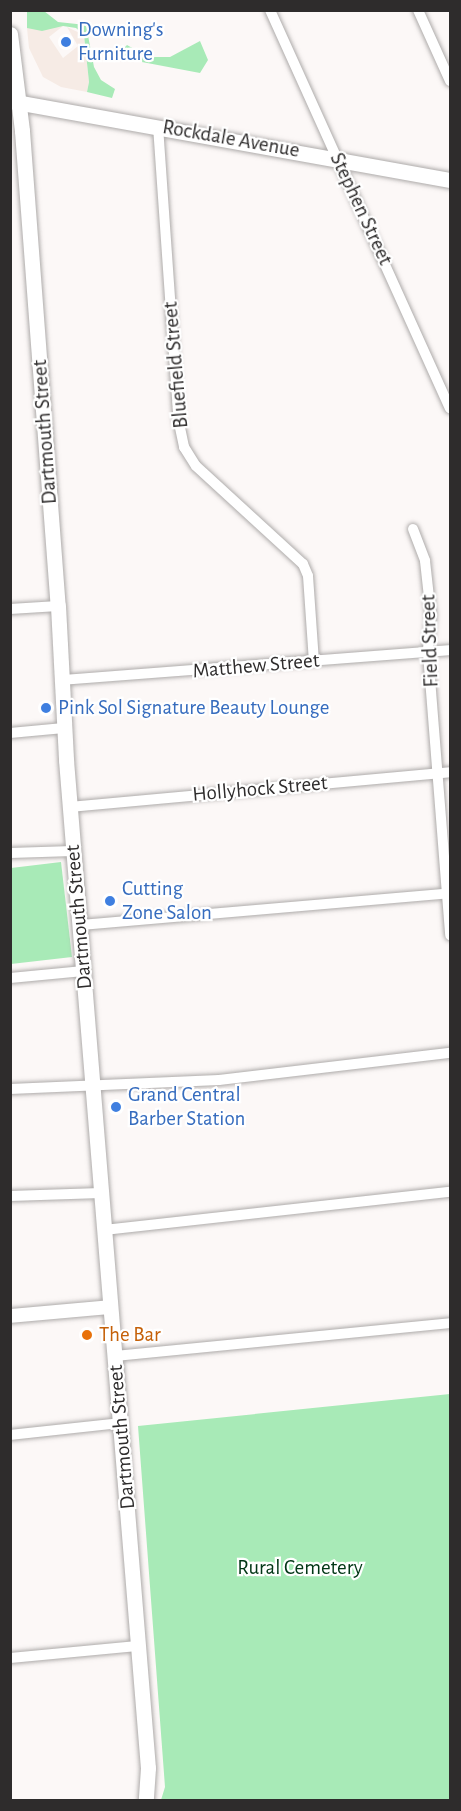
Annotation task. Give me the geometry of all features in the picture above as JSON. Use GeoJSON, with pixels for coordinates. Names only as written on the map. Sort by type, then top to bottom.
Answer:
{"type":"FeatureCollection","features":[{"type":"Feature","properties":{"kind":"main road","name":"Dartmouth Street"},"geometry":{"type":"LineString","coordinates":[[10,34],[58,606],[69,807],[95,1088],[101,1193],[148,1768],[146,1800]]}},
{"type":"Feature","properties":{"kind":"main road","name":"Rockdale Avenue"},"geometry":{"type":"LineString","coordinates":[[14,101],[450,180]]}},
{"type":"Feature","properties":{"kind":"street","name":"Stephen Street"},"geometry":{"type":"LineString","coordinates":[[270,10],[450,408]]}},
{"type":"Feature","properties":{"kind":"street"},"geometry":{"type":"LineString","coordinates":[[418,10],[450,81]]}},
{"type":"Feature","properties":{"kind":"street","name":"Bluefield Street"},"geometry":{"type":"LineString","coordinates":[[158,126],[179,423],[184,447],[196,466],[303,564],[308,576],[314,662]]}},
{"type":"Feature","properties":{"kind":"street","name":"Field Street"},"geometry":{"type":"LineString","coordinates":[[413,529],[425,561],[431,615],[428,653],[450,935]]}},
{"type":"Feature","properties":{"kind":"street"},"geometry":{"type":"LineString","coordinates":[[10,609],[58,606]]}},
{"type":"Feature","properties":{"kind":"street","name":"Matthew Street"},"geometry":{"type":"LineString","coordinates":[[62,680],[450,650]]}},
{"type":"Feature","properties":{"kind":"street"},"geometry":{"type":"LineString","coordinates":[[10,733],[64,729]]}},
{"type":"Feature","properties":{"kind":"street","name":"Hollyhock Street"},"geometry":{"type":"LineString","coordinates":[[69,807],[450,772]]}},
{"type":"Feature","properties":{"kind":"street"},"geometry":{"type":"LineString","coordinates":[[10,854],[73,851]]}},
{"type":"Feature","properties":{"kind":"street"},"geometry":{"type":"LineString","coordinates":[[80,925],[448,893]]}},
{"type":"Feature","properties":{"kind":"street"},"geometry":{"type":"LineString","coordinates":[[10,978],[84,971]]}},
{"type":"Feature","properties":{"kind":"street"},"geometry":{"type":"LineString","coordinates":[[10,1089],[95,1088],[219,1080],[450,1053]]}},
{"type":"Feature","properties":{"kind":"street"},"geometry":{"type":"LineString","coordinates":[[104,1230],[450,1192]]}},
{"type":"Feature","properties":{"kind":"street"},"geometry":{"type":"LineString","coordinates":[[10,1196],[101,1193]]}},
{"type":"Feature","properties":{"kind":"street"},"geometry":{"type":"LineString","coordinates":[[10,1316],[111,1307]]}},
{"type":"Feature","properties":{"kind":"street"},"geometry":{"type":"LineString","coordinates":[[115,1356],[450,1323]]}},
{"type":"Feature","properties":{"kind":"street"},"geometry":{"type":"LineString","coordinates":[[10,1435],[121,1423]]}},
{"type":"Feature","properties":{"kind":"street"},"geometry":{"type":"LineString","coordinates":[[10,1659],[137,1646]]}},
{"type":"Feature","properties":{"kind":"shaded area"},"geometry":{"type":"Polygon","coordinates":[[[63,26],[49,37],[63,58],[78,46],[67,27],[84,35],[89,82],[87,92],[61,87],[43,77],[29,48],[27,28],[63,26]]]}},
{"type":"Feature","properties":{"kind":"green space"},"geometry":{"type":"Polygon","coordinates":[[[27,11],[44,11],[58,22],[86,25],[94,67],[101,80],[115,89],[112,98],[87,92],[89,82],[84,35],[76,28],[63,26],[42,31],[27,28],[27,11]]]}},
{"type":"Feature","properties":{"kind":"green space"},"geometry":{"type":"Polygon","coordinates":[[[200,41],[208,60],[200,73],[126,59],[120,52],[127,45],[134,49],[134,57],[170,57],[200,41]]]}},
{"type":"Feature","properties":{"kind":"green space"},"geometry":{"type":"Polygon","coordinates":[[[61,862],[72,957],[11,964],[11,868],[61,862]]]}},
{"type":"Feature","properties":{"kind":"green space","name":"Rural Cemetery"},"geometry":{"type":"Polygon","coordinates":[[[450,1394],[450,1800],[161,1800],[165,1787],[138,1426],[450,1394]]]}},
{"type":"Feature","properties":{"kind":"place","name":"Downing's Furniture"},"geometry":{"type":"Point","coordinates":[66,42]}},
{"type":"Feature","properties":{"kind":"place","name":"Pink Sol Signature Beauty Lounge"},"geometry":{"type":"Point","coordinates":[46,708]}},
{"type":"Feature","properties":{"kind":"place","name":"Cutting Zone Salon"},"geometry":{"type":"Point","coordinates":[110,901]}},
{"type":"Feature","properties":{"kind":"place","name":"Grand Central Barber Station"},"geometry":{"type":"Point","coordinates":[116,1107]}},
{"type":"Feature","properties":{"kind":"place","name":"The Bar"},"geometry":{"type":"Point","coordinates":[87,1335]}}]}
